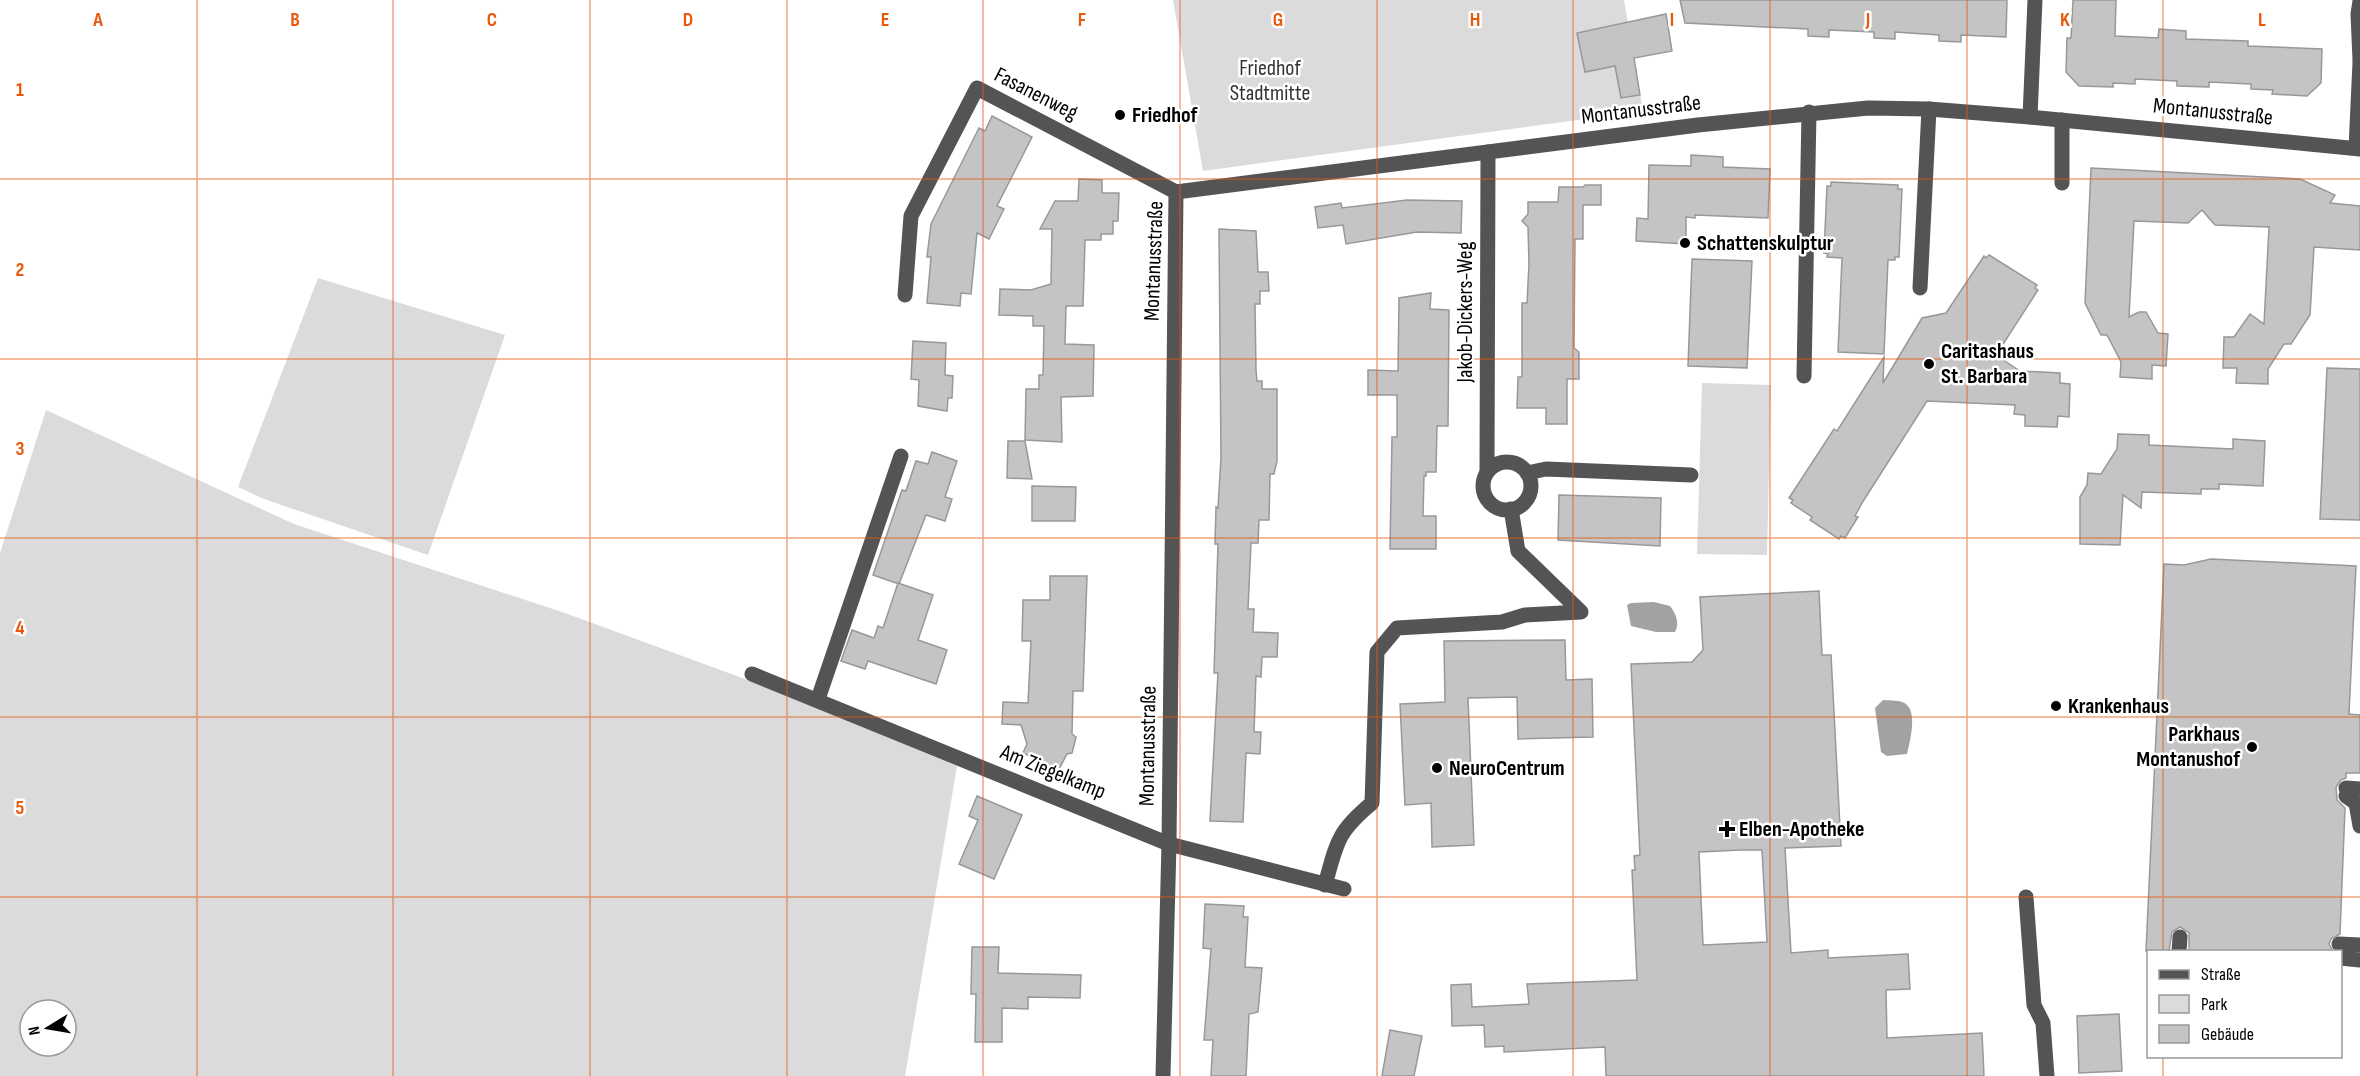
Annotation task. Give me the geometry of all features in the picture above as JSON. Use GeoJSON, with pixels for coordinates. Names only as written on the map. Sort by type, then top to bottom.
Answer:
{"type":"FeatureCollection","features":[{"type":"Feature","properties":{"kind":"street"},"geometry":{"type":"LineString","coordinates":[[2030,117],[2035,0]]}},
{"type":"Feature","properties":{"kind":"street"},"geometry":{"type":"LineString","coordinates":[[2358,149],[2360,61],[2358,14],[2360,1]]}},
{"type":"Feature","properties":{"kind":"street","name":"Fasanenweg"},"geometry":{"type":"LineString","coordinates":[[905,295],[911,216],[977,88],[1176,192]]}},
{"type":"Feature","properties":{"kind":"street","name":"Montanusstraße"},"geometry":{"type":"LineString","coordinates":[[1163,1076],[1169,844],[1176,192],[1809,112],[1868,108],[1929,109],[2030,117],[2358,149]]}},
{"type":"Feature","properties":{"kind":"street"},"geometry":{"type":"LineString","coordinates":[[1920,288],[1929,109]]}},
{"type":"Feature","properties":{"kind":"street"},"geometry":{"type":"LineString","coordinates":[[1804,376],[1809,112]]}},
{"type":"Feature","properties":{"kind":"street"},"geometry":{"type":"LineString","coordinates":[[2061,183],[2062,120]]}},
{"type":"Feature","properties":{"kind":"street","name":"Jakob-Dickers-Weg"},"geometry":{"type":"LineString","coordinates":[[1488,152],[1487,472],[1483,483],[1485,496],[1494,506],[1511,509]]}},
{"type":"Feature","properties":{"kind":"street"},"geometry":{"type":"LineString","coordinates":[[818,699],[901,456]]}},
{"type":"Feature","properties":{"kind":"street"},"geometry":{"type":"LineString","coordinates":[[1325,885],[1339,836],[1372,802],[1377,652],[1397,628],[1502,622],[1525,615],[1581,612],[1518,551],[1511,509],[1522,504],[1529,495],[1531,484],[1527,473],[1518,464],[1505,462],[1487,472]]}},
{"type":"Feature","properties":{"kind":"street"},"geometry":{"type":"LineString","coordinates":[[1527,473],[1546,469],[1691,475]]}},
{"type":"Feature","properties":{"kind":"street","name":"Am Ziegelkamp"},"geometry":{"type":"LineString","coordinates":[[752,674],[1169,844],[1344,889]]}},
{"type":"Feature","properties":{"kind":"street"},"geometry":{"type":"LineString","coordinates":[[2351,791],[2356,803],[2360,826]]}},
{"type":"Feature","properties":{"kind":"street"},"geometry":{"type":"LineString","coordinates":[[2026,897],[2034,1005],[2043,1023],[2047,1076]]}},
{"type":"Feature","properties":{"kind":"street"},"geometry":{"type":"LineString","coordinates":[[2342,950],[2360,945]]}},
{"type":"Feature","properties":{"kind":"street"},"geometry":{"type":"LineString","coordinates":[[2342,952],[2360,960]]}},
{"type":"Feature","properties":{"kind":"green space","name":"Friedhof Stadtmitte"},"geometry":{"type":"Polygon","coordinates":[[[1173,0],[1624,0],[1643,111],[1203,171],[1173,0]]]}},
{"type":"Feature","properties":{"kind":"green space"},"geometry":{"type":"Polygon","coordinates":[[[318,278],[505,335],[428,555],[264,499],[238,487],[318,278]]]}},
{"type":"Feature","properties":{"kind":"green space"},"geometry":{"type":"Polygon","coordinates":[[[1702,383],[1771,385],[1767,555],[1697,554],[1702,383]]]}},
{"type":"Feature","properties":{"kind":"green space"},"geometry":{"type":"Polygon","coordinates":[[[46,410],[294,524],[565,613],[756,683],[957,766],[905,1076],[0,1076],[0,553],[46,410]]]}},
{"type":"Feature","properties":{"kind":"shaded area"},"geometry":{"type":"Polygon","coordinates":[[[1654,602],[1670,606],[1676,615],[1675,632],[1656,632],[1631,626],[1627,605],[1654,602]]]}},
{"type":"Feature","properties":{"kind":"shaded area"},"geometry":{"type":"Polygon","coordinates":[[[1883,700],[1902,702],[1910,709],[1912,728],[1907,754],[1887,756],[1881,752],[1875,708],[1883,700]]]}},
{"type":"Feature","properties":{"kind":"building"},"geometry":{"type":"Polygon","coordinates":[[[1680,0],[2007,0],[2006,37],[1961,35],[1961,42],[1939,41],[1939,35],[1895,32],[1895,39],[1874,38],[1874,32],[1829,30],[1829,37],[1808,36],[1808,29],[1685,23],[1680,0]]]}},
{"type":"Feature","properties":{"kind":"building"},"geometry":{"type":"Polygon","coordinates":[[[2073,0],[2116,0],[2115,36],[2158,38],[2159,29],[2186,31],[2186,39],[2248,41],[2248,46],[2322,49],[2321,83],[2307,96],[2272,94],[2273,90],[2251,89],[2251,84],[2209,82],[2209,87],[2177,86],[2177,81],[2135,79],[2135,84],[2113,83],[2113,87],[2079,86],[2066,72],[2067,38],[2071,38],[2073,0]]]}},
{"type":"Feature","properties":{"kind":"building"},"geometry":{"type":"Polygon","coordinates":[[[1666,14],[1672,51],[1634,58],[1640,95],[1621,98],[1615,66],[1585,72],[1577,33],[1666,14]]]}},
{"type":"Feature","properties":{"kind":"building"},"geometry":{"type":"Polygon","coordinates":[[[992,116],[1032,137],[997,206],[1004,209],[989,239],[977,233],[971,294],[961,293],[960,306],[927,303],[931,257],[927,257],[931,224],[979,128],[985,131],[992,116]]]}},
{"type":"Feature","properties":{"kind":"building"},"geometry":{"type":"Polygon","coordinates":[[[1691,155],[1723,157],[1723,167],[1770,169],[1768,218],[1695,215],[1695,218],[1686,217],[1686,244],[1636,241],[1637,218],[1648,219],[1649,165],[1691,166],[1691,155]]]}},
{"type":"Feature","properties":{"kind":"building"},"geometry":{"type":"Polygon","coordinates":[[[2091,168],[2300,179],[2335,195],[2330,203],[2360,206],[2360,250],[2314,247],[2310,315],[2291,344],[2284,344],[2268,369],[2268,384],[2236,383],[2237,368],[2223,368],[2224,337],[2234,337],[2250,314],[2264,324],[2269,227],[2215,225],[2202,210],[2188,223],[2134,221],[2129,317],[2139,312],[2146,312],[2158,333],[2168,334],[2166,366],[2152,365],[2152,379],[2120,377],[2121,362],[2107,335],[2101,335],[2085,303],[2091,168]]]}},
{"type":"Feature","properties":{"kind":"building"},"geometry":{"type":"Polygon","coordinates":[[[1079,179],[1102,180],[1102,193],[1119,193],[1118,221],[1113,221],[1113,234],[1101,234],[1101,240],[1085,240],[1083,306],[1066,306],[1065,344],[1094,345],[1093,396],[1061,397],[1062,442],[1025,440],[1026,389],[1039,389],[1039,375],[1043,375],[1044,326],[1033,326],[1033,316],[999,315],[1000,289],[1031,290],[1051,284],[1052,229],[1040,229],[1055,201],[1078,201],[1079,179]]]}},
{"type":"Feature","properties":{"kind":"building"},"geometry":{"type":"Polygon","coordinates":[[[1831,182],[1898,185],[1898,189],[1902,189],[1899,257],[1895,257],[1895,260],[1888,260],[1884,354],[1838,352],[1842,258],[1827,257],[1828,254],[1824,253],[1827,186],[1831,186],[1831,182]]]}},
{"type":"Feature","properties":{"kind":"building"},"geometry":{"type":"Polygon","coordinates":[[[1601,185],[1601,205],[1583,205],[1583,239],[1575,239],[1574,348],[1579,352],[1579,379],[1567,379],[1567,424],[1546,424],[1546,408],[1517,408],[1518,377],[1522,377],[1522,303],[1527,303],[1529,264],[1528,227],[1522,221],[1528,214],[1528,202],[1558,202],[1559,187],[1583,187],[1601,185]]]}},
{"type":"Feature","properties":{"kind":"building"},"geometry":{"type":"Polygon","coordinates":[[[1407,200],[1462,201],[1461,233],[1417,232],[1346,244],[1343,225],[1318,228],[1315,207],[1341,203],[1342,208],[1407,200]]]}},
{"type":"Feature","properties":{"kind":"building"},"geometry":{"type":"Polygon","coordinates":[[[1219,229],[1256,231],[1258,272],[1268,272],[1269,291],[1260,291],[1260,304],[1255,304],[1257,381],[1262,381],[1262,389],[1277,389],[1277,461],[1274,474],[1270,474],[1269,520],[1259,520],[1258,543],[1251,543],[1248,609],[1254,609],[1253,632],[1278,633],[1277,657],[1262,657],[1261,677],[1256,676],[1254,732],[1261,732],[1260,754],[1246,753],[1243,822],[1210,821],[1218,673],[1214,673],[1218,544],[1215,544],[1216,507],[1218,508],[1221,458],[1219,229]]]}},
{"type":"Feature","properties":{"kind":"building","name":"Caritashaus St. Barbara"},"geometry":{"type":"Polygon","coordinates":[[[1989,255],[2037,285],[2035,288],[2038,290],[1996,355],[2020,371],[2060,373],[2060,383],[2070,384],[2069,417],[2058,416],[2057,427],[2025,426],[2025,415],[2014,414],[2015,405],[1927,401],[1862,503],[1855,516],[1858,517],[1845,538],[1841,536],[1839,539],[1810,520],[1812,517],[1791,503],[1793,500],[1789,498],[1834,429],[1837,431],[1884,357],[1883,383],[1922,318],[1946,313],[1984,256],[1986,258],[1989,255]]]}},
{"type":"Feature","properties":{"kind":"building"},"geometry":{"type":"Polygon","coordinates":[[[1692,259],[1752,261],[1747,368],[1688,366],[1692,259]]]}},
{"type":"Feature","properties":{"kind":"building"},"geometry":{"type":"Polygon","coordinates":[[[1431,293],[1430,309],[1449,310],[1448,426],[1437,426],[1436,472],[1426,472],[1424,476],[1423,516],[1436,516],[1436,549],[1390,549],[1392,437],[1397,437],[1397,395],[1368,395],[1368,370],[1398,371],[1399,298],[1431,293]]]}},
{"type":"Feature","properties":{"kind":"building"},"geometry":{"type":"Polygon","coordinates":[[[913,341],[946,343],[945,375],[953,376],[952,398],[948,398],[947,411],[918,406],[919,380],[911,379],[913,341]]]}},
{"type":"Feature","properties":{"kind":"building"},"geometry":{"type":"Polygon","coordinates":[[[2327,368],[2360,369],[2360,520],[2320,519],[2327,368]]]}},
{"type":"Feature","properties":{"kind":"building"},"geometry":{"type":"Polygon","coordinates":[[[2118,434],[2149,435],[2149,445],[2233,449],[2233,439],[2265,441],[2263,486],[2219,484],[2219,489],[2201,489],[2201,494],[2142,492],[2141,508],[2123,495],[2120,545],[2080,544],[2080,497],[2087,485],[2088,473],[2101,474],[2117,449],[2118,434]]]}},
{"type":"Feature","properties":{"kind":"building"},"geometry":{"type":"Polygon","coordinates":[[[1008,441],[1025,441],[1032,479],[1007,478],[1008,441]]]}},
{"type":"Feature","properties":{"kind":"building"},"geometry":{"type":"Polygon","coordinates":[[[932,452],[957,461],[945,497],[952,499],[945,521],[926,515],[899,584],[873,575],[902,490],[906,491],[916,461],[928,464],[932,452]]]}},
{"type":"Feature","properties":{"kind":"building"},"geometry":{"type":"Polygon","coordinates":[[[1032,486],[1076,487],[1075,521],[1032,521],[1032,486]]]}},
{"type":"Feature","properties":{"kind":"building"},"geometry":{"type":"Polygon","coordinates":[[[1559,495],[1661,498],[1660,546],[1558,540],[1559,495]]]}},
{"type":"Feature","properties":{"kind":"building","name":"Parkhaus Montanushof"},"geometry":{"type":"Polygon","coordinates":[[[2211,559],[2356,566],[2349,714],[2360,715],[2360,773],[2346,773],[2346,778],[2341,780],[2336,787],[2337,800],[2345,808],[2340,934],[2331,939],[2329,944],[2332,950],[2189,950],[2189,933],[2180,927],[2172,932],[2169,950],[2146,951],[2164,564],[2184,565],[2211,559]]]}},
{"type":"Feature","properties":{"kind":"building"},"geometry":{"type":"Polygon","coordinates":[[[1050,576],[1087,576],[1083,691],[1073,691],[1072,734],[1076,737],[1072,753],[1067,754],[1058,771],[1023,753],[1027,744],[1021,725],[1002,724],[1003,702],[1028,703],[1031,641],[1022,641],[1023,600],[1050,600],[1050,576]]]}},
{"type":"Feature","properties":{"kind":"building"},"geometry":{"type":"Polygon","coordinates":[[[898,583],[933,595],[918,640],[947,650],[936,684],[868,661],[865,669],[841,661],[852,630],[874,638],[878,626],[883,628],[898,583]]]}},
{"type":"Feature","properties":{"kind":"building"},"geometry":{"type":"Polygon","coordinates":[[[1819,591],[1822,655],[1831,655],[1841,846],[1785,848],[1791,953],[1828,950],[1828,958],[1908,954],[1910,989],[1886,990],[1887,1038],[1982,1033],[1984,1076],[1606,1076],[1605,1047],[1504,1052],[1504,1046],[1485,1047],[1484,1025],[1452,1026],[1451,985],[1471,984],[1472,1007],[1529,1004],[1527,984],[1637,980],[1632,870],[1635,870],[1634,856],[1640,855],[1631,664],[1692,662],[1703,650],[1700,597],[1819,591]],[[1762,850],[1699,852],[1703,945],[1767,942],[1762,850]]]}},
{"type":"Feature","properties":{"kind":"building"},"geometry":{"type":"Polygon","coordinates":[[[1565,640],[1566,680],[1592,679],[1593,737],[1518,739],[1517,697],[1468,698],[1474,845],[1432,847],[1431,803],[1405,805],[1400,704],[1445,702],[1444,641],[1565,640]]]}},
{"type":"Feature","properties":{"kind":"building"},"geometry":{"type":"Polygon","coordinates":[[[977,796],[1022,815],[994,879],[959,864],[978,820],[969,816],[977,796]]]}},
{"type":"Feature","properties":{"kind":"building"},"geometry":{"type":"Polygon","coordinates":[[[1205,904],[1244,906],[1243,917],[1248,917],[1245,967],[1262,968],[1258,1012],[1249,1014],[1246,1076],[1211,1076],[1213,1040],[1204,1040],[1211,949],[1203,948],[1205,904]]]}},
{"type":"Feature","properties":{"kind":"building"},"geometry":{"type":"Polygon","coordinates":[[[972,947],[999,947],[998,973],[1081,975],[1080,998],[1028,997],[1028,1009],[1002,1008],[1002,1042],[975,1042],[976,994],[971,994],[972,947]]]}},
{"type":"Feature","properties":{"kind":"building"},"geometry":{"type":"Polygon","coordinates":[[[2119,1014],[2122,1071],[2079,1073],[2077,1016],[2119,1014]]]}},
{"type":"Feature","properties":{"kind":"building"},"geometry":{"type":"Polygon","coordinates":[[[1390,1030],[1422,1036],[1414,1076],[1382,1076],[1390,1030]]]}},
{"type":"Feature","properties":{"kind":"place","name":"Friedhof"},"geometry":{"type":"Point","coordinates":[1120,115]}},
{"type":"Feature","properties":{"kind":"place","name":"Schattenskulptur"},"geometry":{"type":"Point","coordinates":[1685,243]}},
{"type":"Feature","properties":{"kind":"place","name":"Caritashaus St. Barbara"},"geometry":{"type":"Point","coordinates":[1929,364]}},
{"type":"Feature","properties":{"kind":"place","name":"Krankenhaus"},"geometry":{"type":"Point","coordinates":[2056,706]}},
{"type":"Feature","properties":{"kind":"place","name":"Parkhaus Montanushof"},"geometry":{"type":"Point","coordinates":[2252,747]}},
{"type":"Feature","properties":{"kind":"place","name":"NeuroCentrum"},"geometry":{"type":"Point","coordinates":[1437,768]}},
{"type":"Feature","properties":{"kind":"place","name":"Elben-Apotheke"},"geometry":{"type":"Point","coordinates":[1727,829]}}]}
